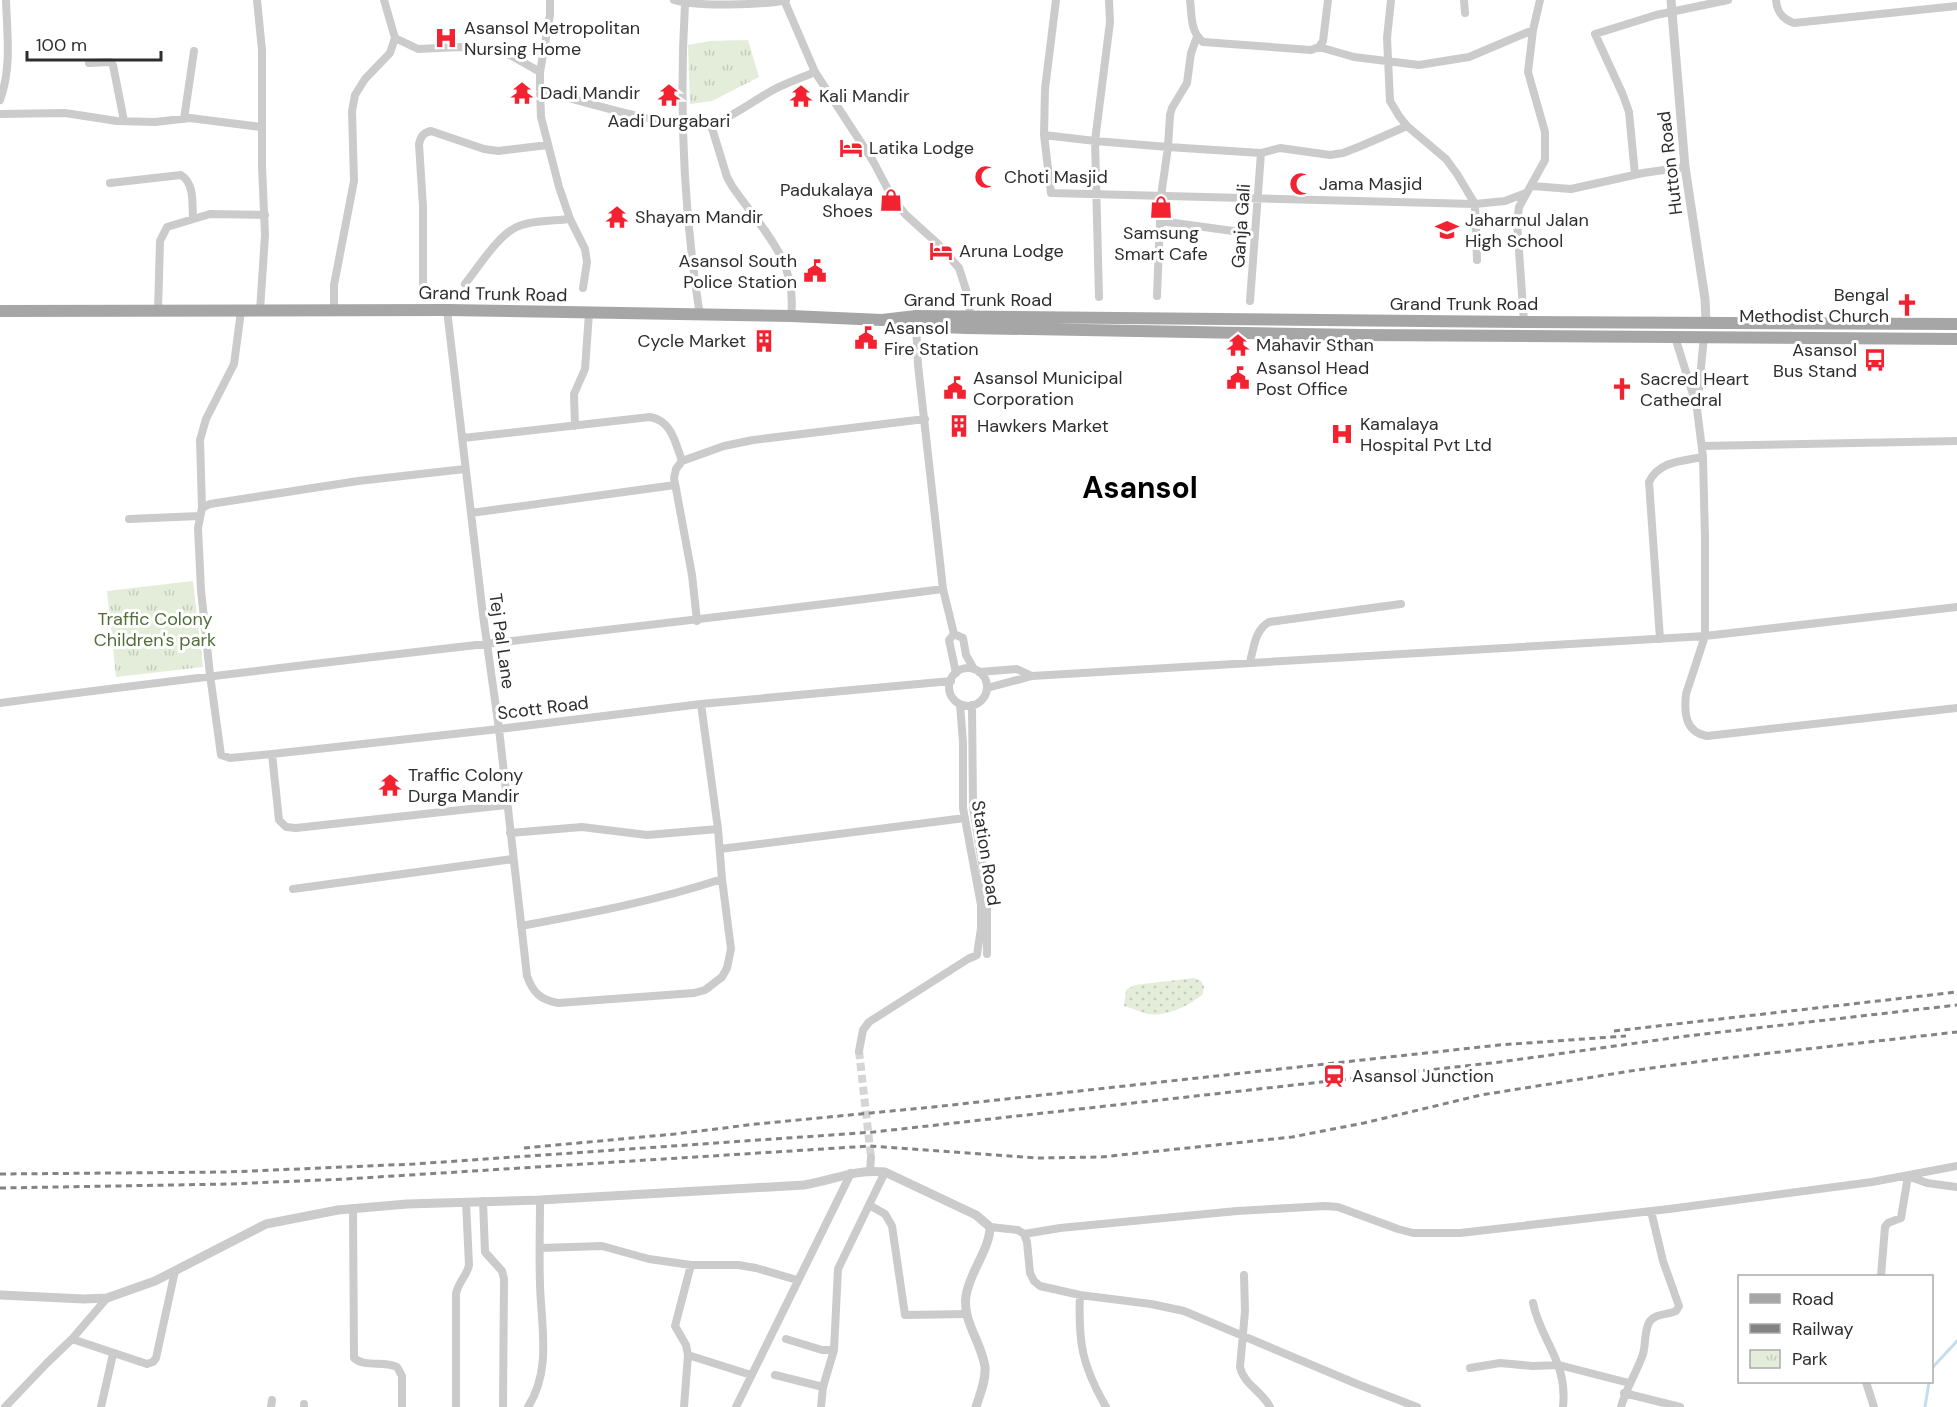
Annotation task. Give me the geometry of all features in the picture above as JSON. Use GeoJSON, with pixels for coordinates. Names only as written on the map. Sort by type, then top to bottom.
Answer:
{"type":"FeatureCollection","features":[{"type":"Feature","properties":{"kind":"main road","name":"Grand Trunk Road"},"geometry":{"type":"LineString","coordinates":[[0,311],[447,310],[791,316],[916,321],[970,318],[1957,324]]}},
{"type":"Feature","properties":{"kind":"main road"},"geometry":{"type":"LineString","coordinates":[[916,321],[1360,335],[1957,339]]}},
{"type":"Feature","properties":{"kind":"street"},"geometry":{"type":"LineString","coordinates":[[0,100],[5,88],[6,0]]}},
{"type":"Feature","properties":{"kind":"street"},"geometry":{"type":"LineString","coordinates":[[257,0],[262,50],[261,127],[266,235],[260,311]]}},
{"type":"Feature","properties":{"kind":"street"},"geometry":{"type":"LineString","coordinates":[[334,311],[334,285],[354,181],[352,111],[355,95],[365,80],[390,53],[395,38],[384,0]]}},
{"type":"Feature","properties":{"kind":"street"},"geometry":{"type":"LineString","coordinates":[[550,0],[540,72],[541,117],[570,219],[585,249],[587,262],[583,288]]}},
{"type":"Feature","properties":{"kind":"street"},"geometry":{"type":"LineString","coordinates":[[674,0],[685,4],[708,2],[731,4],[785,0],[815,72],[873,161],[893,199],[906,215],[956,263],[969,298],[970,318]]}},
{"type":"Feature","properties":{"kind":"street"},"geometry":{"type":"LineString","coordinates":[[1056,0],[1044,89],[1044,135],[1051,194],[1475,204],[1505,201],[1526,193]]}},
{"type":"Feature","properties":{"kind":"street"},"geometry":{"type":"LineString","coordinates":[[1099,297],[1095,141],[1110,22],[1109,0]]}},
{"type":"Feature","properties":{"kind":"street"},"geometry":{"type":"LineString","coordinates":[[1190,0],[1194,30],[1197,38],[1203,42],[1311,50],[1319,47],[1323,41],[1328,0]]}},
{"type":"Feature","properties":{"kind":"street"},"geometry":{"type":"LineString","coordinates":[[1391,0],[1386,38],[1390,100],[1407,126],[1446,159],[1475,204],[1477,260]]}},
{"type":"Feature","properties":{"kind":"street"},"geometry":{"type":"LineString","coordinates":[[1464,0],[1465,13]]}},
{"type":"Feature","properties":{"kind":"street"},"geometry":{"type":"LineString","coordinates":[[1524,322],[1517,223],[1519,207],[1545,160],[1546,145],[1545,132],[1528,72],[1533,30],[1540,0]]}},
{"type":"Feature","properties":{"kind":"street","name":"Hutton Road"},"geometry":{"type":"LineString","coordinates":[[1671,0],[1685,166],[1705,299],[1706,322]]}},
{"type":"Feature","properties":{"kind":"street"},"geometry":{"type":"LineString","coordinates":[[1635,175],[1629,112],[1595,34],[1631,22],[1728,0]]}},
{"type":"Feature","properties":{"kind":"street"},"geometry":{"type":"LineString","coordinates":[[1776,0],[1779,14],[1786,21],[1794,23],[1957,6]]}},
{"type":"Feature","properties":{"kind":"street"},"geometry":{"type":"LineString","coordinates":[[685,4],[683,84],[688,213],[700,316]]}},
{"type":"Feature","properties":{"kind":"street"},"geometry":{"type":"LineString","coordinates":[[1319,47],[1354,57],[1419,65],[1469,57],[1533,30]]}},
{"type":"Feature","properties":{"kind":"street"},"geometry":{"type":"LineString","coordinates":[[395,38],[418,49],[460,47],[494,49],[540,72]]}},
{"type":"Feature","properties":{"kind":"street"},"geometry":{"type":"LineString","coordinates":[[1157,296],[1161,196],[1170,115],[1187,83],[1191,53],[1197,38]]}},
{"type":"Feature","properties":{"kind":"street"},"geometry":{"type":"LineString","coordinates":[[184,118],[194,51]]}},
{"type":"Feature","properties":{"kind":"street"},"geometry":{"type":"LineString","coordinates":[[89,63],[104,60],[113,65],[124,121]]}},
{"type":"Feature","properties":{"kind":"street"},"geometry":{"type":"LineString","coordinates":[[540,90],[626,113],[697,126],[711,125],[772,91],[815,72]]}},
{"type":"Feature","properties":{"kind":"street"},"geometry":{"type":"LineString","coordinates":[[0,114],[65,113],[124,121],[155,122],[184,118],[261,127]]}},
{"type":"Feature","properties":{"kind":"street"},"geometry":{"type":"LineString","coordinates":[[711,125],[732,186],[771,237],[787,271],[792,291],[791,316]]}},
{"type":"Feature","properties":{"kind":"street"},"geometry":{"type":"LineString","coordinates":[[1044,135],[1168,147],[1261,153],[1280,148],[1319,154],[1343,153],[1407,126]]}},
{"type":"Feature","properties":{"kind":"street"},"geometry":{"type":"LineString","coordinates":[[423,284],[423,207],[419,144],[421,137],[431,132],[498,152],[548,145]]}},
{"type":"Feature","properties":{"kind":"street","name":"Ganja Gali"},"geometry":{"type":"LineString","coordinates":[[1250,301],[1261,153]]}},
{"type":"Feature","properties":{"kind":"street"},"geometry":{"type":"LineString","coordinates":[[1532,186],[1571,189],[1685,166]]}},
{"type":"Feature","properties":{"kind":"street"},"geometry":{"type":"LineString","coordinates":[[110,183],[181,175],[190,185],[193,219]]}},
{"type":"Feature","properties":{"kind":"street"},"geometry":{"type":"LineString","coordinates":[[158,311],[160,241],[167,227],[210,214],[265,215]]}},
{"type":"Feature","properties":{"kind":"street"},"geometry":{"type":"LineString","coordinates":[[465,284],[500,240],[515,227],[570,219]]}},
{"type":"Feature","properties":{"kind":"street"},"geometry":{"type":"LineString","coordinates":[[1160,221],[1255,234]]}},
{"type":"Feature","properties":{"kind":"street","name":"Tej Pal Lane"},"geometry":{"type":"LineString","coordinates":[[447,310],[527,976],[531,989],[537,995],[558,1004],[694,993],[705,990],[722,977],[730,959],[731,949],[722,879]]}},
{"type":"Feature","properties":{"kind":"street"},"geometry":{"type":"LineString","coordinates":[[210,675],[201,590],[198,528],[201,512],[200,440],[206,419],[234,364],[241,311]]}},
{"type":"Feature","properties":{"kind":"street"},"geometry":{"type":"LineString","coordinates":[[575,426],[574,394],[585,369],[589,313]]}},
{"type":"Feature","properties":{"kind":"street"},"geometry":{"type":"LineString","coordinates":[[916,321],[943,589],[954,634]]}},
{"type":"Feature","properties":{"kind":"street"},"geometry":{"type":"LineString","coordinates":[[1697,409],[1706,322]]}},
{"type":"Feature","properties":{"kind":"street"},"geometry":{"type":"LineString","coordinates":[[1676,337],[1697,409],[1703,457],[1705,636],[1685,703],[1692,731],[1707,736],[1957,708]]}},
{"type":"Feature","properties":{"kind":"street"},"geometry":{"type":"LineString","coordinates":[[463,438],[650,417],[660,419],[667,425],[682,461]]}},
{"type":"Feature","properties":{"kind":"street"},"geometry":{"type":"LineString","coordinates":[[697,621],[692,575],[674,478],[676,469],[682,461],[724,446],[753,440],[925,419]]}},
{"type":"Feature","properties":{"kind":"street"},"geometry":{"type":"LineString","coordinates":[[1702,446],[1957,441]]}},
{"type":"Feature","properties":{"kind":"street"},"geometry":{"type":"LineString","coordinates":[[1660,639],[1649,482],[1654,472],[1663,466],[1703,457]]}},
{"type":"Feature","properties":{"kind":"street"},"geometry":{"type":"LineString","coordinates":[[129,519],[201,512],[210,504],[358,481],[465,469]]}},
{"type":"Feature","properties":{"kind":"street"},"geometry":{"type":"LineString","coordinates":[[471,513],[675,485]]}},
{"type":"Feature","properties":{"kind":"street"},"geometry":{"type":"LineString","coordinates":[[0,703],[210,675],[697,621],[943,589]]}},
{"type":"Feature","properties":{"kind":"street"},"geometry":{"type":"LineString","coordinates":[[1250,662],[1257,633],[1269,622],[1401,604]]}},
{"type":"Feature","properties":{"kind":"street"},"geometry":{"type":"LineString","coordinates":[[987,688],[1032,676],[1705,636],[1957,608]]}},
{"type":"Feature","properties":{"kind":"street"},"geometry":{"type":"LineString","coordinates":[[954,634],[963,638],[966,655],[977,671],[984,677],[987,688],[982,699],[972,705],[960,704],[951,696],[949,690],[956,673],[968,669],[977,671],[1017,669],[1032,676]]}},
{"type":"Feature","properties":{"kind":"street"},"geometry":{"type":"LineString","coordinates":[[954,634],[949,640],[956,673]]}},
{"type":"Feature","properties":{"kind":"street","name":"Scott Road"},"geometry":{"type":"LineString","coordinates":[[210,675],[221,755],[230,758],[499,729],[701,704],[951,681]]}},
{"type":"Feature","properties":{"kind":"street"},"geometry":{"type":"LineString","coordinates":[[521,926],[615,909],[670,896],[722,879],[718,829],[701,704]]}},
{"type":"Feature","properties":{"kind":"street","name":"Station Road"},"geometry":{"type":"LineString","coordinates":[[859,1051],[863,1030],[868,1022],[968,959],[977,956],[981,905],[962,793],[963,743],[960,704]]}},
{"type":"Feature","properties":{"kind":"street","name":"Station Road"},"geometry":{"type":"LineString","coordinates":[[972,705],[974,807],[987,896],[987,954]]}},
{"type":"Feature","properties":{"kind":"street"},"geometry":{"type":"LineString","coordinates":[[272,754],[279,820],[282,825],[291,828],[506,805]]}},
{"type":"Feature","properties":{"kind":"street"},"geometry":{"type":"LineString","coordinates":[[720,849],[965,818]]}},
{"type":"Feature","properties":{"kind":"street"},"geometry":{"type":"LineString","coordinates":[[510,833],[590,827],[647,834],[718,829]]}},
{"type":"Feature","properties":{"kind":"street"},"geometry":{"type":"LineString","coordinates":[[293,889],[513,859]]}},
{"type":"Feature","properties":{"kind":"street"},"geometry":{"type":"LineString","coordinates":[[870,1171],[871,1157]]}},
{"type":"Feature","properties":{"kind":"street"},"geometry":{"type":"LineString","coordinates":[[1024,1234],[1060,1228],[1225,1212],[1325,1206],[1338,1207],[1398,1230],[1427,1234],[1460,1233],[1651,1211],[1908,1176],[1957,1166]]}},
{"type":"Feature","properties":{"kind":"street"},"geometry":{"type":"LineString","coordinates":[[820,1407],[823,1387],[834,1350],[838,1269],[885,1172]]}},
{"type":"Feature","properties":{"kind":"street"},"geometry":{"type":"LineString","coordinates":[[0,1295],[107,1298],[133,1290],[175,1271],[249,1230],[266,1224],[353,1208],[804,1185],[851,1173],[885,1172],[976,1215],[990,1227],[1018,1230],[1024,1234],[1030,1273],[1040,1286],[1080,1295],[1151,1304],[1184,1311],[1403,1405],[1417,1407]]}},
{"type":"Feature","properties":{"kind":"street"},"geometry":{"type":"LineString","coordinates":[[736,1407],[851,1173]]}},
{"type":"Feature","properties":{"kind":"street"},"geometry":{"type":"LineString","coordinates":[[1908,1176],[1927,1183],[1957,1187]]}},
{"type":"Feature","properties":{"kind":"street"},"geometry":{"type":"LineString","coordinates":[[1881,1275],[1885,1227],[1888,1223],[1902,1218],[1908,1176]]}},
{"type":"Feature","properties":{"kind":"street"},"geometry":{"type":"LineString","coordinates":[[528,1407],[538,1387],[543,1358],[540,1200]]}},
{"type":"Feature","properties":{"kind":"street"},"geometry":{"type":"LineString","coordinates":[[483,1201],[485,1252],[502,1271],[504,1279],[502,1407]]}},
{"type":"Feature","properties":{"kind":"street"},"geometry":{"type":"LineString","coordinates":[[456,1407],[456,1294],[457,1286],[469,1265],[466,1202]]}},
{"type":"Feature","properties":{"kind":"street"},"geometry":{"type":"LineString","coordinates":[[869,1205],[885,1214],[892,1226],[905,1315],[967,1314]]}},
{"type":"Feature","properties":{"kind":"street"},"geometry":{"type":"LineString","coordinates":[[353,1208],[354,1358],[362,1363],[382,1363],[398,1367],[402,1376],[402,1407]]}},
{"type":"Feature","properties":{"kind":"street"},"geometry":{"type":"LineString","coordinates":[[1621,1407],[1624,1393],[1642,1357],[1651,1320],[1677,1311],[1679,1306],[1663,1261],[1651,1211]]}},
{"type":"Feature","properties":{"kind":"street"},"geometry":{"type":"LineString","coordinates":[[975,1407],[983,1384],[985,1364],[967,1314],[966,1295],[972,1274],[989,1236],[990,1227]]}},
{"type":"Feature","properties":{"kind":"street"},"geometry":{"type":"LineString","coordinates":[[540,1248],[602,1246],[649,1258],[692,1265],[738,1265],[756,1268],[797,1280]]}},
{"type":"Feature","properties":{"kind":"street"},"geometry":{"type":"LineString","coordinates":[[684,1407],[688,1355],[686,1345],[675,1326],[692,1265]]}},
{"type":"Feature","properties":{"kind":"street"},"geometry":{"type":"LineString","coordinates":[[72,1339],[147,1364],[153,1362],[156,1358],[175,1271]]}},
{"type":"Feature","properties":{"kind":"street"},"geometry":{"type":"LineString","coordinates":[[1244,1275],[1245,1311],[1240,1367],[1242,1375],[1263,1395],[1270,1407]]}},
{"type":"Feature","properties":{"kind":"street"},"geometry":{"type":"LineString","coordinates":[[1080,1295],[1079,1338],[1092,1382],[1106,1407]]}},
{"type":"Feature","properties":{"kind":"street"},"geometry":{"type":"LineString","coordinates":[[5,1407],[32,1377],[72,1339],[107,1298]]}},
{"type":"Feature","properties":{"kind":"street"},"geometry":{"type":"LineString","coordinates":[[1533,1303],[1559,1365],[1564,1398],[1563,1407]]}},
{"type":"Feature","properties":{"kind":"street"},"geometry":{"type":"LineString","coordinates":[[786,1339],[822,1350],[834,1350]]}},
{"type":"Feature","properties":{"kind":"street"},"geometry":{"type":"LineString","coordinates":[[101,1407],[113,1354]]}},
{"type":"Feature","properties":{"kind":"street"},"geometry":{"type":"LineString","coordinates":[[688,1355],[751,1375]]}},
{"type":"Feature","properties":{"kind":"street"},"geometry":{"type":"LineString","coordinates":[[1470,1368],[1500,1363],[1533,1366],[1559,1365],[1629,1383]]}},
{"type":"Feature","properties":{"kind":"street"},"geometry":{"type":"LineString","coordinates":[[775,1375],[823,1387]]}},
{"type":"Feature","properties":{"kind":"street"},"geometry":{"type":"LineString","coordinates":[[1866,1383],[1874,1407]]}},
{"type":"Feature","properties":{"kind":"street"},"geometry":{"type":"LineString","coordinates":[[1624,1393],[1680,1407]]}},
{"type":"Feature","properties":{"kind":"green space"},"geometry":{"type":"Polygon","coordinates":[[[748,40],[759,77],[712,101],[690,104],[688,45],[710,41],[748,40]]]}},
{"type":"Feature","properties":{"kind":"green space","name":"Traffic Colony Children's park"},"geometry":{"type":"Polygon","coordinates":[[[193,581],[203,667],[116,677],[107,591],[193,581]]]}},
{"type":"Feature","properties":{"kind":"green space"},"geometry":{"type":"Polygon","coordinates":[[[1194,978],[1201,981],[1204,986],[1203,994],[1177,1010],[1162,1014],[1148,1014],[1124,1006],[1126,990],[1135,985],[1194,978]]]}},
{"type":"Feature","properties":{"kind":"waterway"},"geometry":{"type":"LineString","coordinates":[[1933,1367],[1957,1341]]}},
{"type":"Feature","properties":{"kind":"waterway"},"geometry":{"type":"LineString","coordinates":[[1925,1407],[1929,1383]]}},
{"type":"Feature","properties":{"kind":"tunnel"},"geometry":{"type":"LineString","coordinates":[[859,1051],[871,1157]]}},
{"type":"Feature","properties":{"kind":"railway"},"geometry":{"type":"LineString","coordinates":[[1614,1031],[1957,992]]}},
{"type":"Feature","properties":{"kind":"railway"},"geometry":{"type":"LineString","coordinates":[[0,1174],[228,1172],[414,1164],[874,1132],[1500,1062],[1687,1036],[1957,1005]]}},
{"type":"Feature","properties":{"kind":"railway"},"geometry":{"type":"LineString","coordinates":[[0,1188],[229,1184],[346,1179],[870,1146],[1037,1158],[1101,1157],[1292,1137],[1364,1123],[1481,1095],[1637,1070],[1957,1032]]}},
{"type":"Feature","properties":{"kind":"railway"},"geometry":{"type":"LineString","coordinates":[[524,1148],[933,1107],[1499,1045],[1626,1036]]}},
{"type":"Feature","properties":{"kind":"place","name":"Asansol Metropolitan Nursing Home"},"geometry":{"type":"Point","coordinates":[446,38]}},
{"type":"Feature","properties":{"kind":"place","name":"Dadi Mandir"},"geometry":{"type":"Point","coordinates":[522,93]}},
{"type":"Feature","properties":{"kind":"place","name":"Aadi Durgabari"},"geometry":{"type":"Point","coordinates":[669,95]}},
{"type":"Feature","properties":{"kind":"place","name":"Kali Mandir"},"geometry":{"type":"Point","coordinates":[801,96]}},
{"type":"Feature","properties":{"kind":"place","name":"Latika Lodge"},"geometry":{"type":"Point","coordinates":[851,148]}},
{"type":"Feature","properties":{"kind":"place","name":"Choti Masjid"},"geometry":{"type":"Point","coordinates":[986,177]}},
{"type":"Feature","properties":{"kind":"place","name":"Jama Masjid"},"geometry":{"type":"Point","coordinates":[1301,184]}},
{"type":"Feature","properties":{"kind":"place","name":"Padukalaya Shoes"},"geometry":{"type":"Point","coordinates":[891,200]}},
{"type":"Feature","properties":{"kind":"place","name":"Samsung Smart Cafe"},"geometry":{"type":"Point","coordinates":[1161,207]}},
{"type":"Feature","properties":{"kind":"place","name":"Shayam Mandir"},"geometry":{"type":"Point","coordinates":[617,217]}},
{"type":"Feature","properties":{"kind":"place","name":"Jaharmul Jalan High School"},"geometry":{"type":"Point","coordinates":[1447,230]}},
{"type":"Feature","properties":{"kind":"place","name":"Aruna Lodge"},"geometry":{"type":"Point","coordinates":[941,251]}},
{"type":"Feature","properties":{"kind":"place","name":"Asansol South Police Station"},"geometry":{"type":"Point","coordinates":[815,271]}},
{"type":"Feature","properties":{"kind":"place","name":"Bengal Methodist Church"},"geometry":{"type":"Point","coordinates":[1907,305]}},
{"type":"Feature","properties":{"kind":"place","name":"Asansol Fire Station"},"geometry":{"type":"Point","coordinates":[866,338]}},
{"type":"Feature","properties":{"kind":"place","name":"Cycle Market"},"geometry":{"type":"Point","coordinates":[764,341]}},
{"type":"Feature","properties":{"kind":"place","name":"Mahavir Sthan"},"geometry":{"type":"Point","coordinates":[1238,345]}},
{"type":"Feature","properties":{"kind":"place","name":"Asansol Bus Stand"},"geometry":{"type":"Point","coordinates":[1875,360]}},
{"type":"Feature","properties":{"kind":"place","name":"Asansol Head Post Office"},"geometry":{"type":"Point","coordinates":[1238,378]}},
{"type":"Feature","properties":{"kind":"place","name":"Asansol Municipal Corporation"},"geometry":{"type":"Point","coordinates":[955,388]}},
{"type":"Feature","properties":{"kind":"place","name":"Sacred Heart Cathedral"},"geometry":{"type":"Point","coordinates":[1622,389]}},
{"type":"Feature","properties":{"kind":"place","name":"Hawkers Market"},"geometry":{"type":"Point","coordinates":[959,426]}},
{"type":"Feature","properties":{"kind":"place","name":"Kamalaya Hospital Pvt Ltd"},"geometry":{"type":"Point","coordinates":[1342,434]}},
{"type":"Feature","properties":{"kind":"place","name":"Traffic Colony Durga Mandir"},"geometry":{"type":"Point","coordinates":[390,785]}},
{"type":"Feature","properties":{"kind":"place","name":"Asansol Junction"},"geometry":{"type":"Point","coordinates":[1334,1076]}},
{"type":"Feature","properties":{"kind":"district","name":"Asansol"},"geometry":{"type":"Point","coordinates":[1140,487]}}]}
